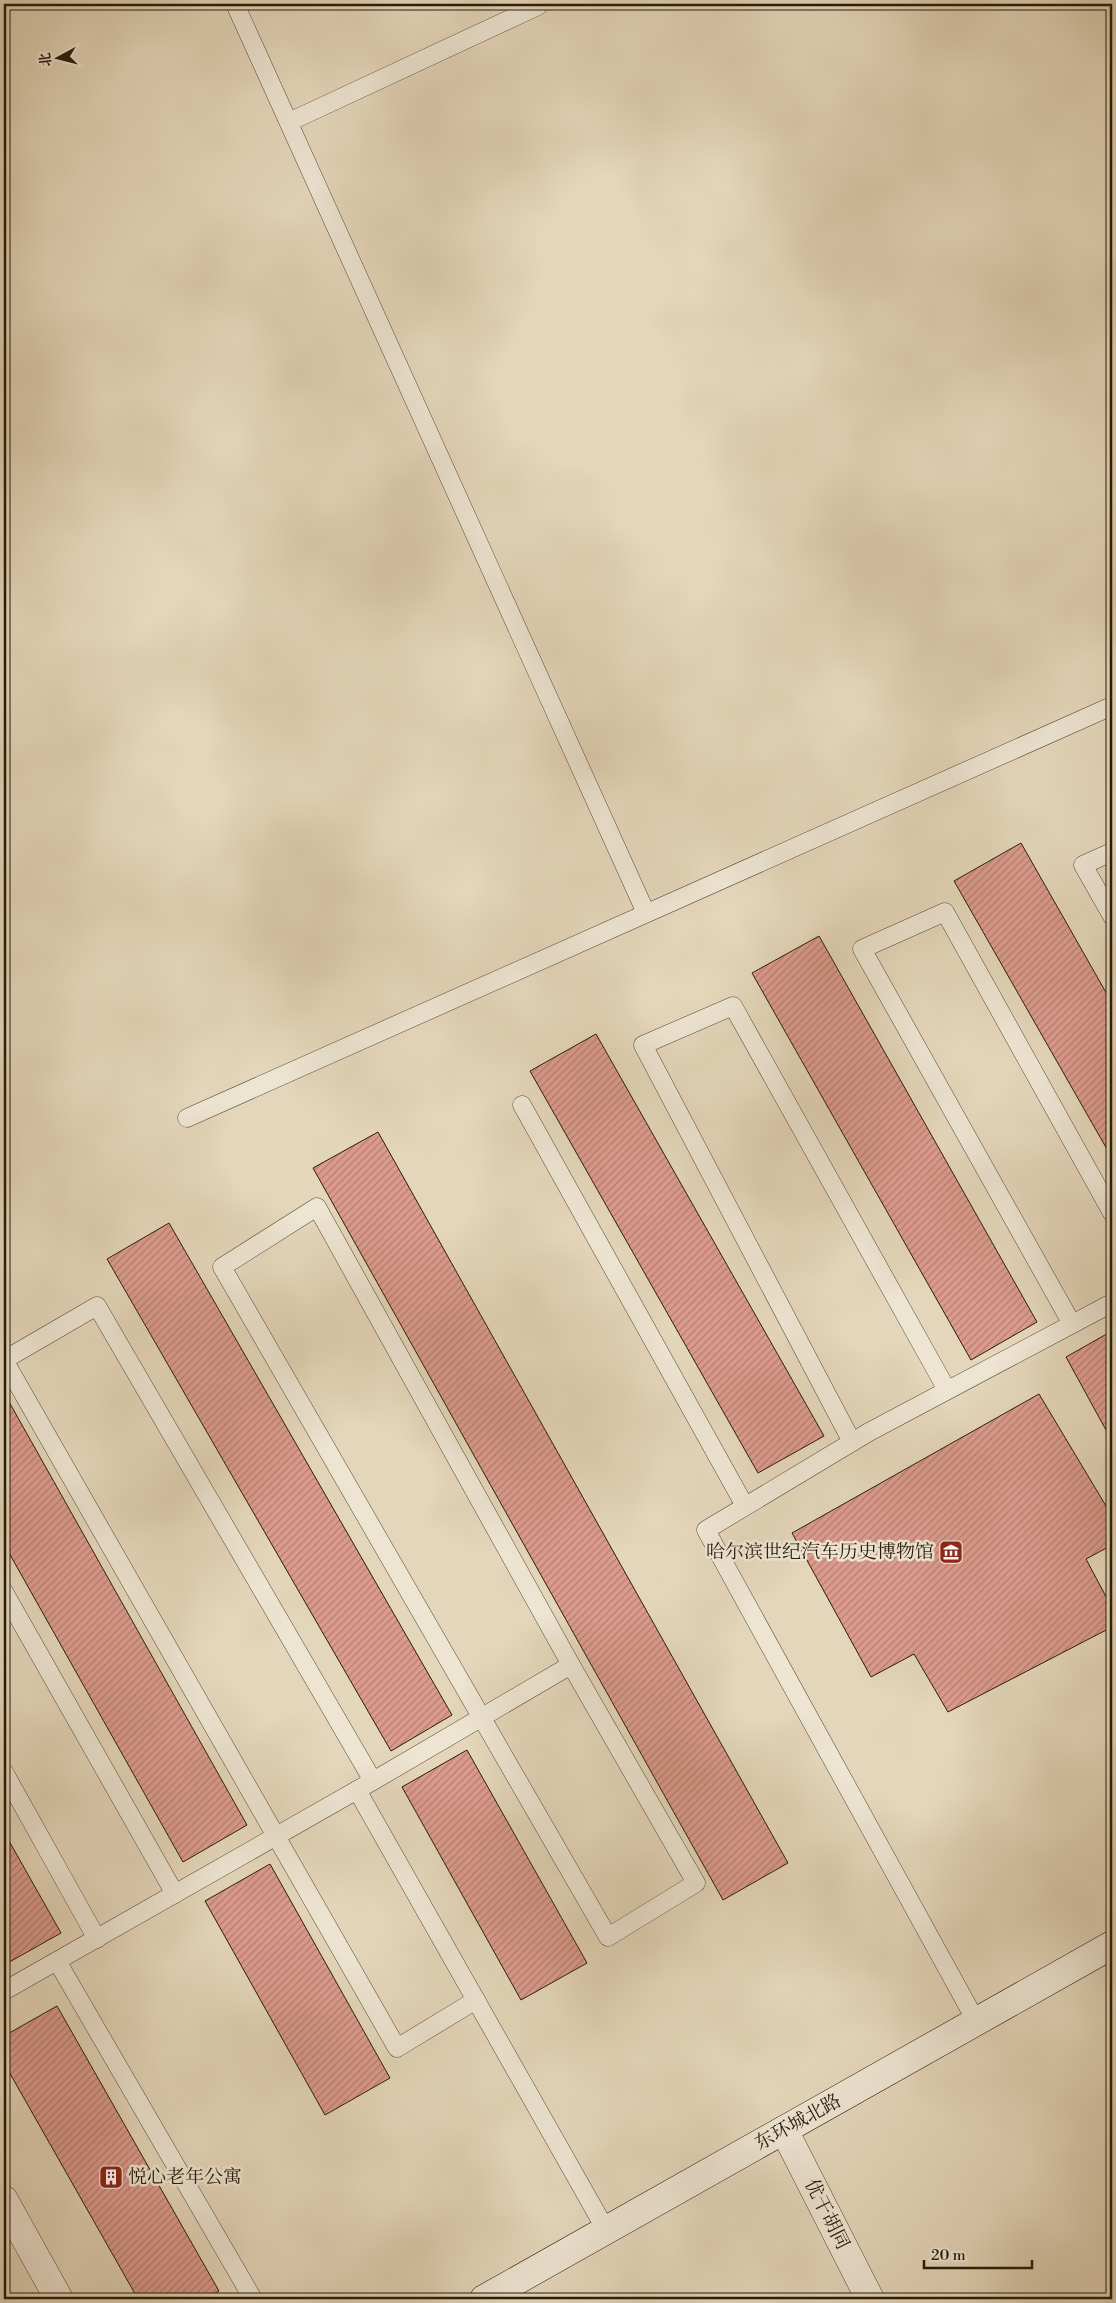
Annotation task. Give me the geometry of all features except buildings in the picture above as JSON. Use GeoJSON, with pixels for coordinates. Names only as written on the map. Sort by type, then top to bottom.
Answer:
{"type":"FeatureCollection","features":[{"type":"Feature","properties":{"kind":"main road","name":"东环城北路"},"geometry":{"type":"LineString","coordinates":[[484,2299],[1112,1945]]}},
{"type":"Feature","properties":{"kind":"main road","name":"优干胡同"},"geometry":{"type":"LineString","coordinates":[[784,2130],[870,2299]]}},
{"type":"Feature","properties":{"kind":"main road"},"geometry":{"type":"LineString","coordinates":[[4,2200],[59,2299]]}},
{"type":"Feature","properties":{"kind":"lane"},"geometry":{"type":"LineString","coordinates":[[236,4],[646,912]]}},
{"type":"Feature","properties":{"kind":"lane"},"geometry":{"type":"LineString","coordinates":[[289,122],[538,6],[537,4]]}},
{"type":"Feature","properties":{"kind":"lane"},"geometry":{"type":"LineString","coordinates":[[187,1118],[1112,706]]}},
{"type":"Feature","properties":{"kind":"lane"},"geometry":{"type":"LineString","coordinates":[[1112,852],[1084,865],[1112,916]]}},
{"type":"Feature","properties":{"kind":"lane"},"geometry":{"type":"LineString","coordinates":[[1072,1324],[862,948],[945,912],[1112,1213]]}},
{"type":"Feature","properties":{"kind":"lane"},"geometry":{"type":"LineString","coordinates":[[852,1442],[643,1045],[733,1006],[947,1390]]}},
{"type":"Feature","properties":{"kind":"lane"},"geometry":{"type":"LineString","coordinates":[[522,1105],[745,1506]]}},
{"type":"Feature","properties":{"kind":"lane"},"geometry":{"type":"LineString","coordinates":[[317,1206],[571,1665],[696,1883],[608,1937],[482,1717],[222,1267],[317,1206]]}},
{"type":"Feature","properties":{"kind":"lane"},"geometry":{"type":"LineString","coordinates":[[976,2022],[706,1530],[852,1442],[1112,1303]]}},
{"type":"Feature","properties":{"kind":"lane"},"geometry":{"type":"LineString","coordinates":[[373,1781],[97,1306],[4,1360],[397,2048],[476,2000]]}},
{"type":"Feature","properties":{"kind":"lane"},"geometry":{"type":"LineString","coordinates":[[4,1592],[175,1894]]}},
{"type":"Feature","properties":{"kind":"lane"},"geometry":{"type":"LineString","coordinates":[[4,1991],[373,1781],[571,1665]]}},
{"type":"Feature","properties":{"kind":"lane"},"geometry":{"type":"LineString","coordinates":[[4,1772],[97,1939]]}},
{"type":"Feature","properties":{"kind":"lane"},"geometry":{"type":"LineString","coordinates":[[357,1790],[606,2230]]}},
{"type":"Feature","properties":{"kind":"lane"},"geometry":{"type":"LineString","coordinates":[[57,1962],[253,2299]]}},
{"type":"Feature","properties":{"kind":"place","name":"哈尔滨世纪汽车历史博物馆"},"geometry":{"type":"Point","coordinates":[951,1552]}},
{"type":"Feature","properties":{"kind":"place","name":"悦心老年公寓"},"geometry":{"type":"Point","coordinates":[111,2177]}}]}
